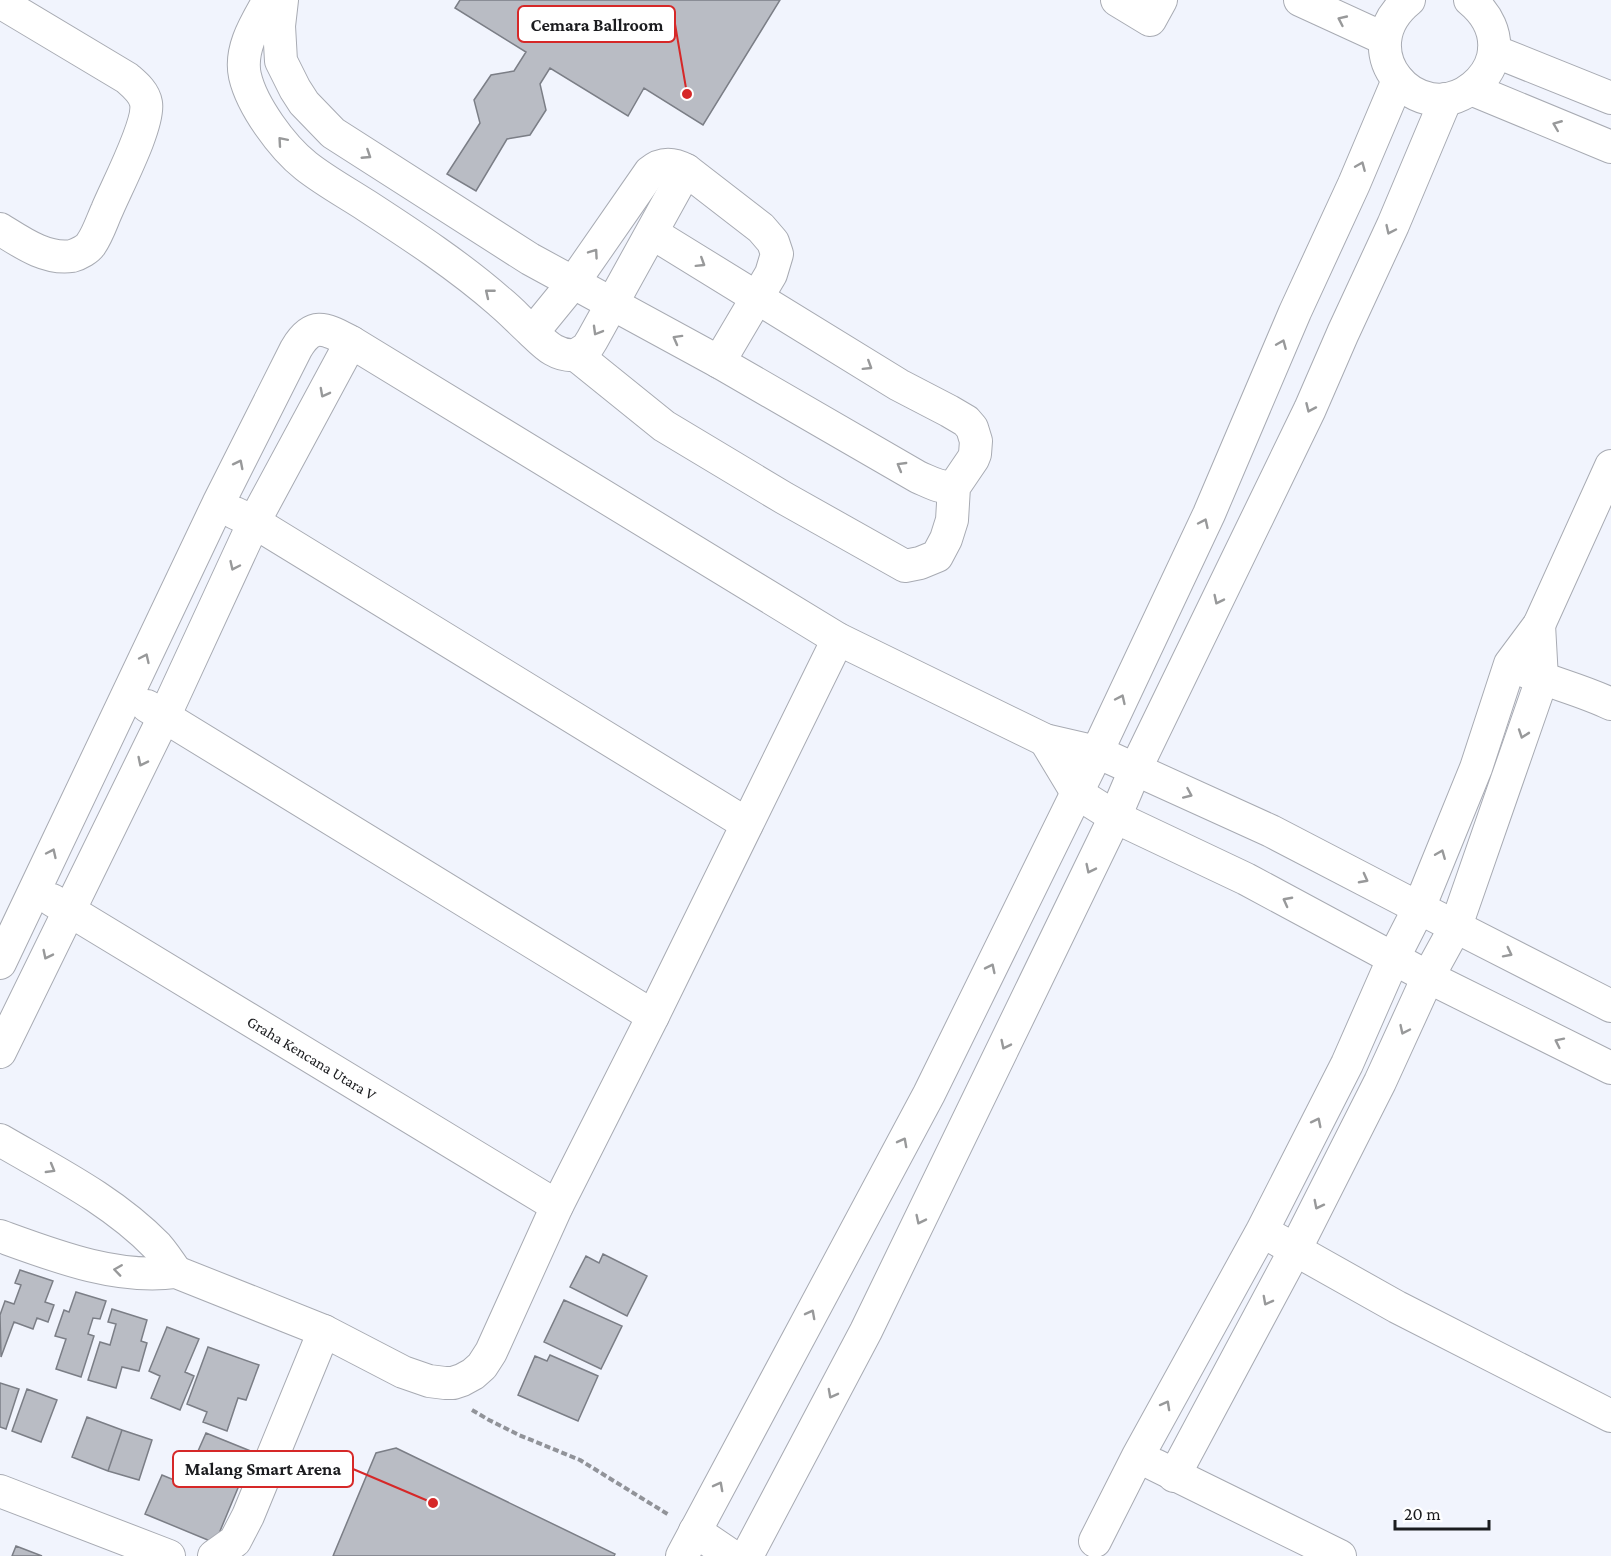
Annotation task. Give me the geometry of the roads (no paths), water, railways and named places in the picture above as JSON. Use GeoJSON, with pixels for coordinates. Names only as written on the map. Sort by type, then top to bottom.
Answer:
{"type":"FeatureCollection","features":[{"type":"Feature","properties":{"kind":"street"},"geometry":{"type":"LineString","coordinates":[[1117,0],[1150,20],[1161,0]]}},
{"type":"Feature","properties":{"kind":"street"},"geometry":{"type":"LineString","coordinates":[[1300,0],[1385,39]]}},
{"type":"Feature","properties":{"kind":"street"},"geometry":{"type":"LineString","coordinates":[[1408,0],[1393,16],[1388,27],[1385,52],[1388,63],[1398,80],[1411,92],[1434,99],[1458,94],[1478,83],[1486,74],[1494,51],[1494,39],[1482,5]]}},
{"type":"Feature","properties":{"kind":"street"},"geometry":{"type":"LineString","coordinates":[[0,2],[127,78],[144,96],[147,111],[135,147],[90,246],[74,255],[47,254],[0,229]]}},
{"type":"Feature","properties":{"kind":"street"},"geometry":{"type":"LineString","coordinates":[[273,2],[279,26],[281,61],[304,103],[333,133],[530,259],[719,362],[918,477],[939,486],[954,487]]}},
{"type":"Feature","properties":{"kind":"street"},"geometry":{"type":"LineString","coordinates":[[273,2],[250,36],[243,60],[245,76],[270,127],[306,166],[448,260],[501,303],[551,349],[560,354],[576,356],[664,426],[784,498],[905,566],[937,556],[952,520],[954,487],[973,459],[977,446],[972,428],[966,421],[899,385],[652,233]]}},
{"type":"Feature","properties":{"kind":"street"},"geometry":{"type":"LineString","coordinates":[[1494,51],[1611,98]]}},
{"type":"Feature","properties":{"kind":"street"},"geometry":{"type":"LineString","coordinates":[[249,86],[281,61]]}},
{"type":"Feature","properties":{"kind":"street"},"geometry":{"type":"LineString","coordinates":[[732,1556],[688,1543],[929,1094],[1077,792],[1209,514],[1295,312],[1354,184],[1398,80]]}},
{"type":"Feature","properties":{"kind":"street"},"geometry":{"type":"LineString","coordinates":[[1458,94],[1611,147]]}},
{"type":"Feature","properties":{"kind":"street"},"geometry":{"type":"LineString","coordinates":[[747,1556],[866,1331],[1310,409],[1393,225],[1458,94]]}},
{"type":"Feature","properties":{"kind":"street"},"geometry":{"type":"LineString","coordinates":[[306,166],[333,133]]}},
{"type":"Feature","properties":{"kind":"street"},"geometry":{"type":"LineString","coordinates":[[532,332],[573,283],[650,172],[659,165],[679,166],[761,228],[773,242],[777,254],[771,274],[719,362]]}},
{"type":"Feature","properties":{"kind":"street"},"geometry":{"type":"LineString","coordinates":[[576,356],[592,340],[686,170]]}},
{"type":"Feature","properties":{"kind":"street"},"geometry":{"type":"LineString","coordinates":[[0,963],[218,504],[297,349],[306,335],[320,329],[351,342],[838,639],[1045,740],[1096,752],[1271,831],[1611,1005]]}},
{"type":"Feature","properties":{"kind":"street"},"geometry":{"type":"LineString","coordinates":[[0,1052],[164,717],[254,522],[351,342]]}},
{"type":"Feature","properties":{"kind":"street"},"geometry":{"type":"LineString","coordinates":[[1095,1541],[1138,1456],[1262,1231],[1347,1064],[1394,957],[1419,908],[1476,768],[1510,664],[1539,625],[1609,474]]}},
{"type":"Feature","properties":{"kind":"street"},"geometry":{"type":"LineString","coordinates":[[218,504],[254,522],[747,824]]}},
{"type":"Feature","properties":{"kind":"street"},"geometry":{"type":"LineString","coordinates":[[1174,1476],[1295,1250],[1380,1082],[1428,976],[1456,926],[1542,679],[1539,625]]}},
{"type":"Feature","properties":{"kind":"street"},"geometry":{"type":"LineString","coordinates":[[0,1236],[53,1255],[103,1268],[156,1275],[176,1272],[324,1331],[403,1372],[429,1381],[453,1383],[473,1374],[492,1352],[557,1206],[838,639]]}},
{"type":"Feature","properties":{"kind":"street"},"geometry":{"type":"LineString","coordinates":[[1510,664],[1542,679],[1611,704]]}},
{"type":"Feature","properties":{"kind":"street"},"geometry":{"type":"LineString","coordinates":[[128,693],[653,1016]]}},
{"type":"Feature","properties":{"kind":"street"},"geometry":{"type":"LineString","coordinates":[[1045,740],[1077,792],[1115,816],[1246,879],[1428,976],[1611,1068]]}},
{"type":"Feature","properties":{"kind":"street","name":"Graha Kencana Utara V"},"geometry":{"type":"LineString","coordinates":[[35,889],[557,1206]]}},
{"type":"Feature","properties":{"kind":"street"},"geometry":{"type":"LineString","coordinates":[[1347,1064],[1380,1082]]}},
{"type":"Feature","properties":{"kind":"street"},"geometry":{"type":"LineString","coordinates":[[0,1140],[94,1194],[159,1248],[176,1272]]}},
{"type":"Feature","properties":{"kind":"street"},"geometry":{"type":"LineString","coordinates":[[1262,1231],[1397,1307],[1611,1416]]}},
{"type":"Feature","properties":{"kind":"street"},"geometry":{"type":"LineString","coordinates":[[214,1556],[235,1541],[248,1516],[324,1331]]}},
{"type":"Feature","properties":{"kind":"street"},"geometry":{"type":"LineString","coordinates":[[1138,1456],[1174,1476],[1340,1556]]}},
{"type":"Feature","properties":{"kind":"street"},"geometry":{"type":"LineString","coordinates":[[0,1491],[168,1556]]}},
{"type":"Feature","properties":{"kind":"place","name":"Cemara Ballroom"},"geometry":{"type":"Point","coordinates":[687,94]}},
{"type":"Feature","properties":{"kind":"place","name":"Malang Smart Arena"},"geometry":{"type":"Point","coordinates":[433,1503]}}]}
